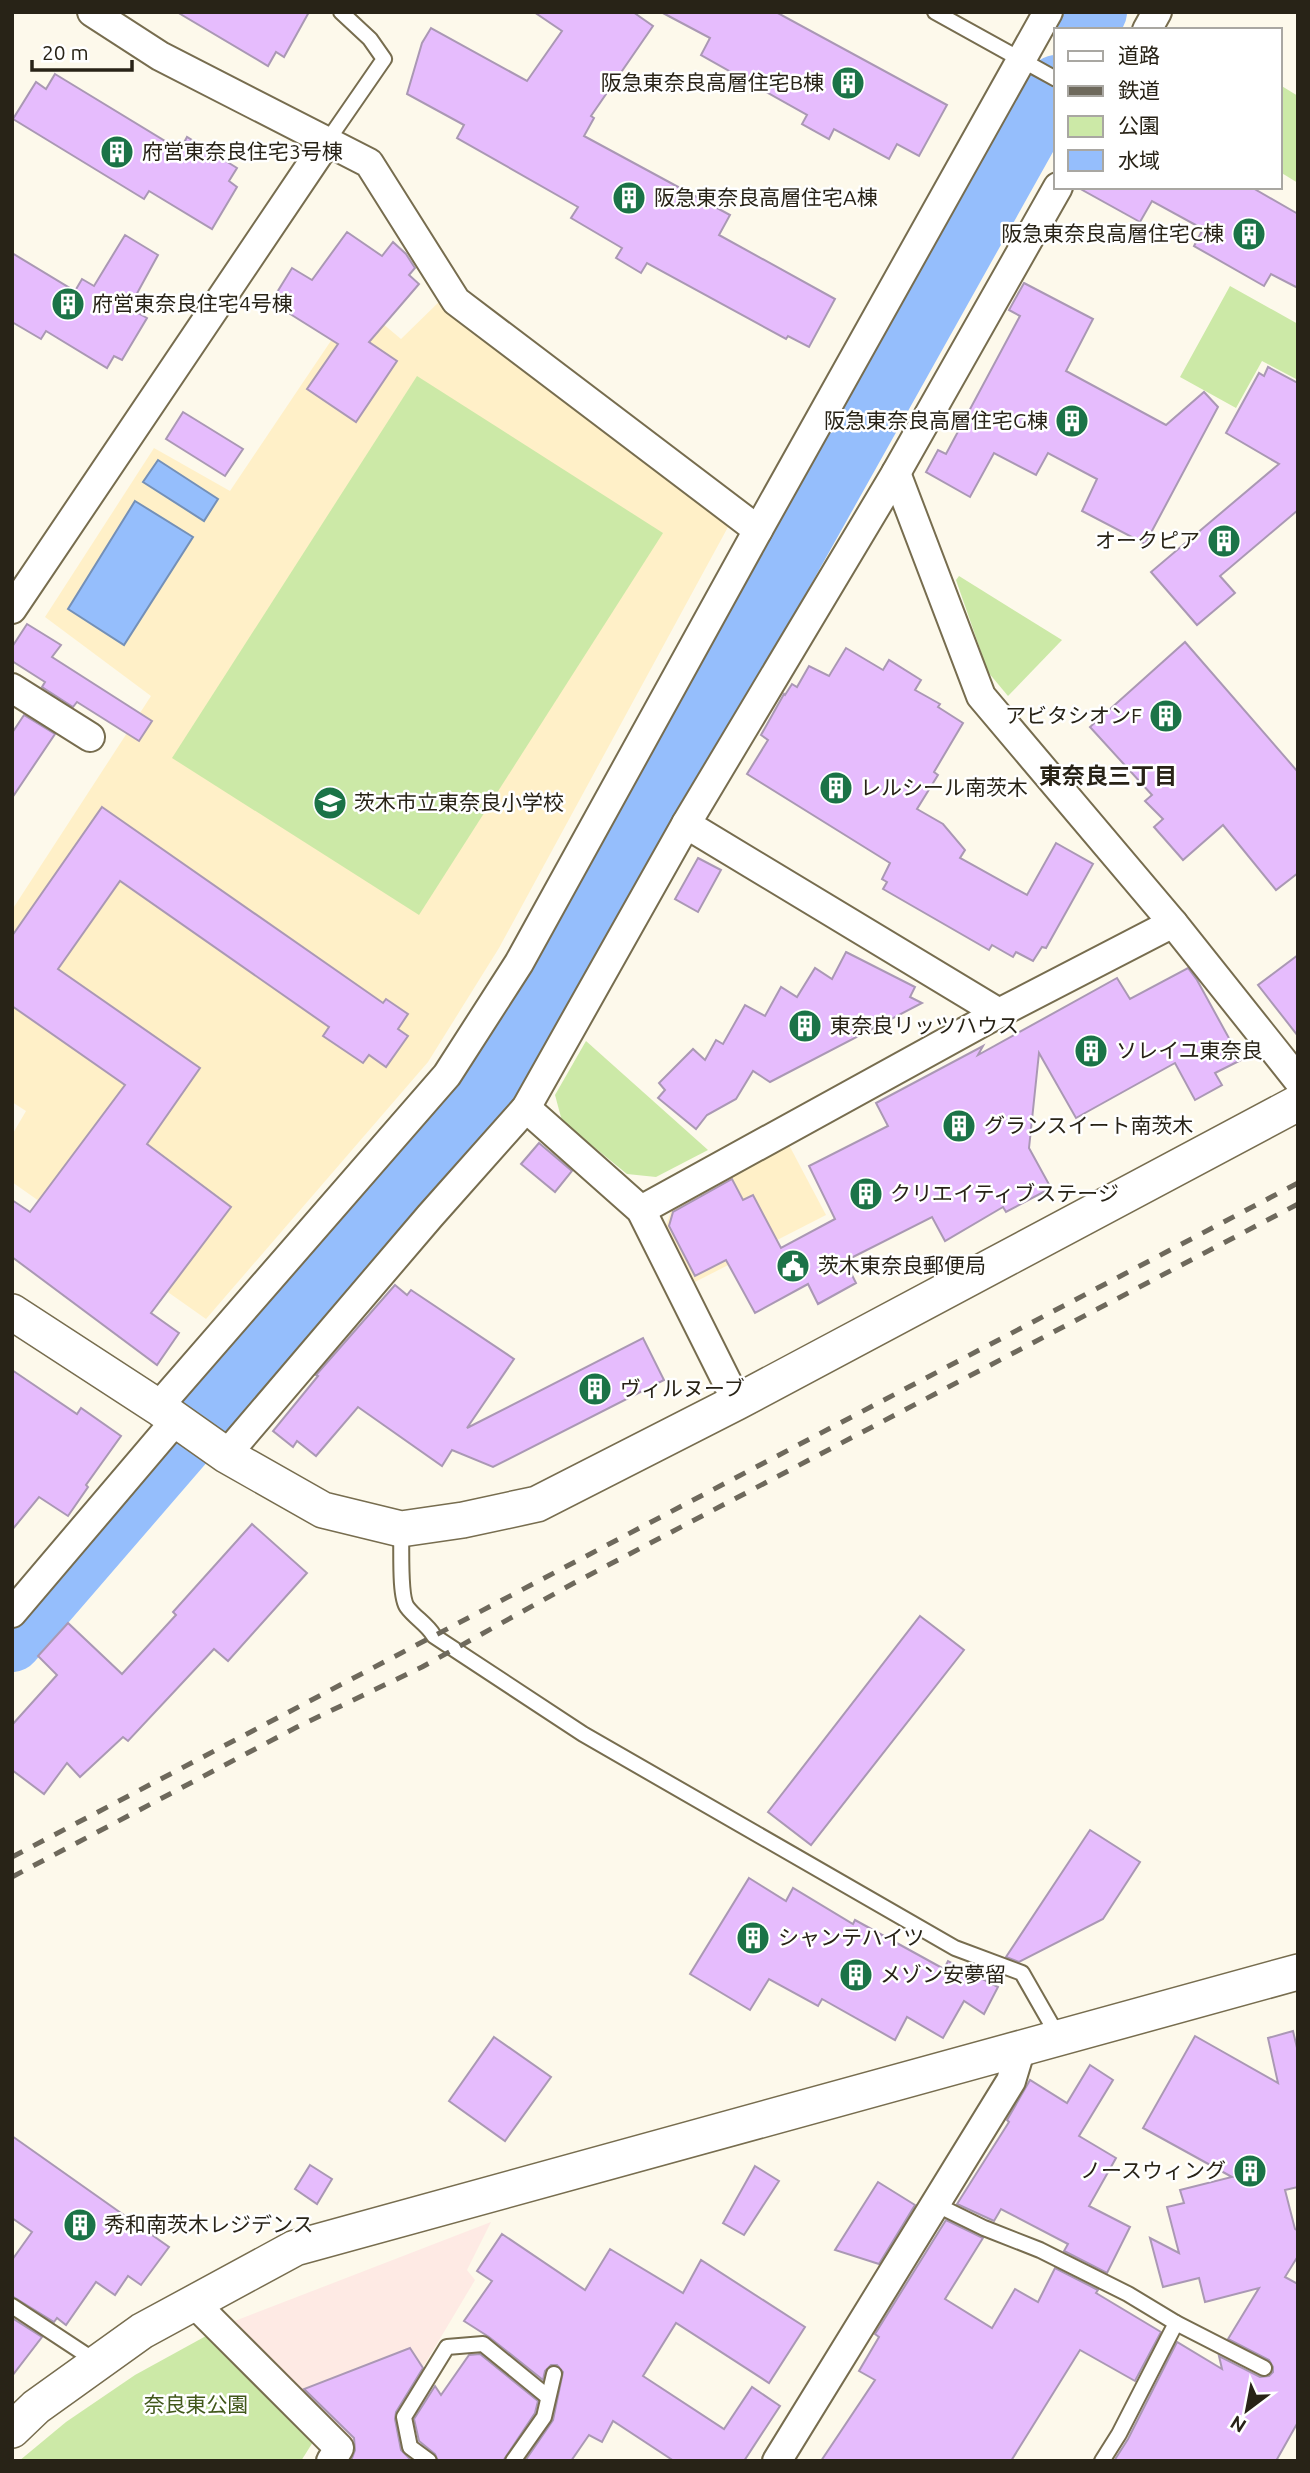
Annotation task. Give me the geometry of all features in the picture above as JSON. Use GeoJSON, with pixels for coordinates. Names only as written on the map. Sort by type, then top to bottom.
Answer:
{"type":"FeatureCollection","features":[{"type":"Feature","properties":{"kind":"street"},"geometry":{"type":"LineString","coordinates":[[92,12],[160,56],[369,163],[456,300],[758,530]]}},
{"type":"Feature","properties":{"kind":"street"},"geometry":{"type":"LineString","coordinates":[[12,1613],[167,1414],[447,1075],[519,963],[758,530],[1027,62],[1048,12]]}},
{"type":"Feature","properties":{"kind":"street"},"geometry":{"type":"LineString","coordinates":[[1148,28],[1157,12]]}},
{"type":"Feature","properties":{"kind":"street"},"geometry":{"type":"LineString","coordinates":[[12,609],[326,143]]}},
{"type":"Feature","properties":{"kind":"street"},"geometry":{"type":"LineString","coordinates":[[223,1452],[526,1108],[686,824],[896,473],[1057,189]]}},
{"type":"Feature","properties":{"kind":"street"},"geometry":{"type":"LineString","coordinates":[[896,473],[981,696],[1172,923],[1298,1080]]}},
{"type":"Feature","properties":{"kind":"street"},"geometry":{"type":"LineString","coordinates":[[12,688],[90,737]]}},
{"type":"Feature","properties":{"kind":"street"},"geometry":{"type":"LineString","coordinates":[[686,824],[999,1013]]}},
{"type":"Feature","properties":{"kind":"street"},"geometry":{"type":"LineString","coordinates":[[641,1210],[999,1013],[1172,923]]}},
{"type":"Feature","properties":{"kind":"street"},"geometry":{"type":"LineString","coordinates":[[13,1314],[223,1452],[323,1510],[401,1529],[463,1520],[537,1504],[737,1402],[1298,1103]]}},
{"type":"Feature","properties":{"kind":"street"},"geometry":{"type":"LineString","coordinates":[[526,1108],[641,1210],[737,1402]]}},
{"type":"Feature","properties":{"kind":"street"},"geometry":{"type":"LineString","coordinates":[[12,2430],[37,2407],[142,2331],[295,2248],[1298,1972]]}},
{"type":"Feature","properties":{"kind":"street"},"geometry":{"type":"LineString","coordinates":[[777,2461],[1011,2081],[1021,2048]]}},
{"type":"Feature","properties":{"kind":"street"},"geometry":{"type":"LineString","coordinates":[[194,2303],[339,2448],[331,2461]]}},
{"type":"Feature","properties":{"kind":"lane"},"geometry":{"type":"LineString","coordinates":[[326,143],[384,59],[370,39],[341,12]]}},
{"type":"Feature","properties":{"kind":"lane"},"geometry":{"type":"LineString","coordinates":[[935,12],[1054,78]]}},
{"type":"Feature","properties":{"kind":"lane"},"geometry":{"type":"LineString","coordinates":[[401,1529],[402,1586],[406,1606],[433,1636],[583,1734],[943,1941],[1022,1973],[1059,2037]]}},
{"type":"Feature","properties":{"kind":"lane"},"geometry":{"type":"LineString","coordinates":[[935,2204],[1053,2256],[1264,2368]]}},
{"type":"Feature","properties":{"kind":"lane"},"geometry":{"type":"LineString","coordinates":[[12,2306],[98,2362]]}},
{"type":"Feature","properties":{"kind":"lane"},"geometry":{"type":"LineString","coordinates":[[1102,2461],[1119,2434],[1176,2323]]}},
{"type":"Feature","properties":{"kind":"lane"},"geometry":{"type":"LineString","coordinates":[[429,2461],[410,2447],[404,2417],[447,2347],[483,2344],[548,2397]]}},
{"type":"Feature","properties":{"kind":"lane"},"geometry":{"type":"LineString","coordinates":[[513,2461],[544,2417],[554,2374]]}},
{"type":"Feature","properties":{"kind":"shaded area","name":"茨木市立東奈良小学校"},"geometry":{"type":"Polygon","coordinates":[[[444,297],[728,527],[499,948],[428,1062],[206,1319],[12,1182],[12,1135],[26,1111],[12,1102],[12,910],[151,696],[45,617],[154,448],[230,491],[357,302],[401,339],[444,297]]]}},
{"type":"Feature","properties":{"kind":"shaded area"},"geometry":{"type":"Polygon","coordinates":[[[789,1145],[826,1215],[695,1282],[666,1226],[673,1205],[789,1145]]]}},
{"type":"Feature","properties":{"kind":"shaded area"},"geometry":{"type":"Polygon","coordinates":[[[491,2222],[467,2270],[475,2280],[367,2461],[334,2461],[227,2324],[491,2222]]]}},
{"type":"Feature","properties":{"kind":"green space"},"geometry":{"type":"Polygon","coordinates":[[[1282,86],[1298,96],[1298,183],[1282,173],[1282,86]]]}},
{"type":"Feature","properties":{"kind":"green space"},"geometry":{"type":"Polygon","coordinates":[[[1230,286],[1298,324],[1298,380],[1262,361],[1236,408],[1180,377],[1230,286]]]}},
{"type":"Feature","properties":{"kind":"green space"},"geometry":{"type":"Polygon","coordinates":[[[417,376],[663,533],[419,915],[172,758],[417,376]]]}},
{"type":"Feature","properties":{"kind":"green space"},"geometry":{"type":"Polygon","coordinates":[[[959,576],[1062,640],[1008,696],[988,672],[956,580],[959,576]]]}},
{"type":"Feature","properties":{"kind":"green space"},"geometry":{"type":"Polygon","coordinates":[[[586,1041],[708,1150],[656,1177],[627,1174],[562,1121],[555,1095],[586,1041]]]}},
{"type":"Feature","properties":{"kind":"green space","name":"奈良東公園"},"geometry":{"type":"Polygon","coordinates":[[[206,2336],[313,2442],[301,2461],[19,2461],[66,2422],[135,2375],[206,2336]]]}},
{"type":"Feature","properties":{"kind":"water"},"geometry":{"type":"Polygon","coordinates":[[[158,460],[218,499],[204,521],[143,482],[158,460]]]}},
{"type":"Feature","properties":{"kind":"water"},"geometry":{"type":"Polygon","coordinates":[[[135,501],[193,537],[124,645],[68,609],[135,501]]]}},
{"type":"Feature","properties":{"kind":"building"},"geometry":{"type":"Polygon","coordinates":[[[177,12],[309,12],[284,57],[276,52],[268,66],[177,12]]]}},
{"type":"Feature","properties":{"kind":"building","name":"阪急東奈良高層住宅A棟"},"geometry":{"type":"Polygon","coordinates":[[[534,12],[633,12],[653,26],[591,116],[594,118],[584,136],[730,215],[719,235],[835,299],[809,347],[788,336],[786,339],[647,263],[641,273],[616,258],[622,248],[571,218],[578,207],[457,138],[464,125],[407,94],[422,43],[431,28],[527,81],[562,31],[534,12]]]}},
{"type":"Feature","properties":{"kind":"building","name":"阪急東奈良高層住宅B棟"},"geometry":{"type":"Polygon","coordinates":[[[661,12],[776,12],[947,105],[919,156],[897,144],[889,159],[834,129],[829,139],[802,124],[807,115],[701,55],[710,38],[661,12]]]}},
{"type":"Feature","properties":{"kind":"building","name":"府営東奈良住宅3号棟"},"geometry":{"type":"Polygon","coordinates":[[[55,74],[180,150],[187,137],[237,168],[229,181],[237,187],[212,229],[149,191],[144,199],[13,119],[36,82],[46,89],[55,74]]]}},
{"type":"Feature","properties":{"kind":"building","name":"阪急東奈良高層住宅C棟"},"geometry":{"type":"Polygon","coordinates":[[[1081,189],[1254,189],[1298,214],[1298,288],[1271,274],[1264,286],[1194,246],[1203,229],[1152,201],[1140,222],[1081,189]]]}},
{"type":"Feature","properties":{"kind":"building"},"geometry":{"type":"Polygon","coordinates":[[[347,232],[382,256],[393,242],[406,254],[415,268],[409,275],[419,284],[369,342],[397,361],[356,422],[307,389],[338,344],[271,302],[292,268],[312,280],[347,232]]]}},
{"type":"Feature","properties":{"kind":"building","name":"府営東奈良住宅4号棟"},"geometry":{"type":"Polygon","coordinates":[[[125,235],[158,255],[129,308],[147,318],[122,360],[114,356],[107,368],[46,331],[41,339],[12,322],[12,253],[75,291],[82,279],[94,286],[125,235]]]}},
{"type":"Feature","properties":{"kind":"building"},"geometry":{"type":"Polygon","coordinates":[[[1024,283],[1093,319],[1066,371],[1166,425],[1204,392],[1218,407],[1145,544],[1082,511],[1097,479],[1048,453],[1036,475],[994,453],[970,497],[926,472],[938,450],[946,454],[1020,316],[1009,310],[1024,283]]]}},
{"type":"Feature","properties":{"kind":"building"},"geometry":{"type":"Polygon","coordinates":[[[1268,367],[1298,383],[1298,510],[1220,576],[1235,593],[1197,625],[1151,572],[1279,464],[1226,433],[1259,373],[1264,376],[1268,367]]]}},
{"type":"Feature","properties":{"kind":"building"},"geometry":{"type":"Polygon","coordinates":[[[183,412],[243,449],[225,476],[166,439],[183,412]]]}},
{"type":"Feature","properties":{"kind":"building"},"geometry":{"type":"Polygon","coordinates":[[[27,624],[61,645],[52,657],[152,721],[139,741],[77,702],[73,707],[42,687],[45,682],[12,661],[12,647],[27,624]]]}},
{"type":"Feature","properties":{"kind":"building"},"geometry":{"type":"Polygon","coordinates":[[[1185,642],[1298,772],[1298,873],[1276,890],[1223,825],[1183,860],[1154,827],[1163,819],[1145,801],[1152,795],[1090,727],[1185,642]]]}},
{"type":"Feature","properties":{"kind":"building"},"geometry":{"type":"Polygon","coordinates":[[[846,648],[883,670],[889,660],[921,680],[915,690],[940,704],[938,707],[963,723],[934,772],[938,775],[917,809],[943,824],[965,850],[960,858],[1027,895],[1056,843],[1093,864],[1046,948],[1042,947],[1033,961],[1016,952],[1013,957],[992,945],[989,950],[883,889],[887,882],[882,879],[890,863],[747,774],[768,740],[761,735],[784,694],[792,684],[797,687],[809,666],[829,676],[846,648]]]}},
{"type":"Feature","properties":{"kind":"building"},"geometry":{"type":"Polygon","coordinates":[[[24,715],[55,734],[12,798],[12,733],[24,715]]]}},
{"type":"Feature","properties":{"kind":"building"},"geometry":{"type":"Polygon","coordinates":[[[102,807],[383,1003],[386,999],[408,1014],[398,1029],[408,1036],[386,1067],[369,1055],[363,1063],[323,1036],[329,1027],[120,881],[58,969],[200,1068],[147,1144],[231,1207],[151,1313],[179,1333],[157,1365],[12,1257],[12,1200],[30,1212],[125,1085],[12,1006],[12,936],[102,807]]]}},
{"type":"Feature","properties":{"kind":"building"},"geometry":{"type":"Polygon","coordinates":[[[698,858],[721,870],[698,912],[675,899],[698,858]]]}},
{"type":"Feature","properties":{"kind":"building","name":"東奈良リッツハウス"},"geometry":{"type":"Polygon","coordinates":[[[846,952],[915,987],[910,997],[922,1003],[770,1082],[753,1071],[736,1099],[707,1115],[696,1129],[658,1098],[665,1090],[659,1083],[693,1049],[705,1060],[716,1040],[723,1044],[745,1005],[765,1016],[781,987],[797,997],[815,968],[832,979],[846,952]]]}},
{"type":"Feature","properties":{"kind":"building"},"geometry":{"type":"Polygon","coordinates":[[[1298,955],[1298,1036],[1258,985],[1298,955]]]}},
{"type":"Feature","properties":{"kind":"building"},"geometry":{"type":"Polygon","coordinates":[[[1188,968],[1241,1060],[1215,1073],[1222,1085],[1195,1100],[1175,1063],[1076,1118],[1039,1053],[1029,1148],[1051,1188],[1006,1212],[1003,1207],[945,1241],[932,1217],[845,1261],[856,1283],[818,1304],[808,1284],[755,1313],[726,1260],[695,1276],[669,1226],[673,1212],[732,1179],[743,1200],[753,1195],[781,1248],[835,1219],[809,1166],[888,1126],[876,1103],[983,1046],[978,1055],[1117,978],[1130,999],[1188,968]]]}},
{"type":"Feature","properties":{"kind":"building"},"geometry":{"type":"Polygon","coordinates":[[[539,1143],[572,1171],[555,1192],[521,1164],[539,1143]]]}},
{"type":"Feature","properties":{"kind":"building"},"geometry":{"type":"Polygon","coordinates":[[[395,1285],[407,1295],[411,1290],[514,1359],[467,1428],[643,1338],[664,1380],[493,1467],[452,1450],[442,1466],[358,1407],[316,1456],[297,1441],[293,1447],[273,1431],[318,1376],[316,1375],[395,1285]]]}},
{"type":"Feature","properties":{"kind":"building"},"geometry":{"type":"Polygon","coordinates":[[[12,1370],[77,1414],[81,1408],[121,1436],[86,1485],[88,1487],[68,1516],[39,1497],[12,1530],[12,1370]]]}},
{"type":"Feature","properties":{"kind":"building"},"geometry":{"type":"Polygon","coordinates":[[[252,1524],[307,1573],[228,1661],[214,1649],[128,1741],[123,1737],[80,1777],[67,1763],[44,1794],[12,1770],[12,1725],[57,1675],[38,1656],[68,1623],[122,1674],[176,1615],[173,1612],[252,1524]]]}},
{"type":"Feature","properties":{"kind":"building"},"geometry":{"type":"Polygon","coordinates":[[[920,1616],[964,1650],[811,1845],[768,1812],[920,1616]]]}},
{"type":"Feature","properties":{"kind":"building"},"geometry":{"type":"Polygon","coordinates":[[[1090,1830],[1140,1862],[1103,1919],[1019,1962],[1006,1957],[1090,1830]]]}},
{"type":"Feature","properties":{"kind":"building"},"geometry":{"type":"Polygon","coordinates":[[[749,1878],[786,1901],[793,1888],[853,1924],[855,1920],[944,1969],[948,1961],[998,1987],[984,2014],[964,2001],[943,2038],[907,2017],[895,2040],[822,1999],[818,2006],[769,1979],[750,2010],[690,1974],[749,1878]]]}},
{"type":"Feature","properties":{"kind":"building"},"geometry":{"type":"Polygon","coordinates":[[[1293,2031],[1298,2052],[1298,2187],[1285,2190],[1295,2229],[1298,2231],[1298,2256],[1285,2277],[1298,2284],[1298,2422],[1276,2461],[1114,2461],[1177,2342],[1222,2369],[1219,2356],[1260,2377],[1269,2376],[1273,2372],[1269,2360],[1228,2339],[1259,2288],[1205,2302],[1199,2278],[1163,2287],[1150,2238],[1179,2253],[1167,2207],[1184,2203],[1180,2190],[1232,2177],[1143,2128],[1195,2036],[1278,2083],[1268,2038],[1293,2031]]]}},
{"type":"Feature","properties":{"kind":"building"},"geometry":{"type":"Polygon","coordinates":[[[494,2037],[551,2077],[505,2141],[449,2101],[494,2037]]]}},
{"type":"Feature","properties":{"kind":"building"},"geometry":{"type":"Polygon","coordinates":[[[1090,2065],[1113,2080],[1079,2136],[1116,2158],[1089,2206],[1130,2227],[1107,2273],[1064,2251],[1068,2244],[1001,2209],[994,2221],[957,2204],[1009,2122],[1007,2120],[1030,2080],[1067,2103],[1090,2065]]]}},
{"type":"Feature","properties":{"kind":"building","name":"秀和南茨木レジデンス"},"geometry":{"type":"Polygon","coordinates":[[[12,2136],[169,2247],[141,2285],[128,2276],[115,2295],[96,2282],[66,2325],[57,2318],[54,2322],[12,2296],[12,2260],[32,2232],[12,2218],[12,2136]]]}},
{"type":"Feature","properties":{"kind":"building"},"geometry":{"type":"Polygon","coordinates":[[[310,2165],[332,2179],[317,2204],[295,2189],[310,2165]]]}},
{"type":"Feature","properties":{"kind":"building"},"geometry":{"type":"Polygon","coordinates":[[[755,2166],[779,2181],[744,2235],[723,2223],[755,2166]]]}},
{"type":"Feature","properties":{"kind":"building"},"geometry":{"type":"Polygon","coordinates":[[[878,2182],[915,2205],[879,2264],[835,2250],[878,2182]]]}},
{"type":"Feature","properties":{"kind":"building"},"geometry":{"type":"Polygon","coordinates":[[[946,2220],[983,2238],[945,2299],[992,2328],[1015,2289],[1038,2302],[1055,2268],[1098,2290],[1096,2293],[1161,2332],[1135,2381],[1080,2350],[1011,2461],[821,2461],[875,2380],[859,2371],[879,2337],[875,2334],[946,2220]]]}},
{"type":"Feature","properties":{"kind":"building"},"geometry":{"type":"Polygon","coordinates":[[[502,2234],[585,2290],[610,2249],[683,2293],[701,2260],[805,2327],[769,2383],[676,2323],[643,2376],[724,2429],[752,2387],[780,2406],[744,2461],[674,2461],[613,2421],[602,2442],[589,2435],[571,2461],[525,2461],[553,2420],[563,2372],[557,2365],[551,2365],[545,2371],[543,2380],[489,2337],[464,2321],[492,2281],[477,2271],[502,2234]]]}},
{"type":"Feature","properties":{"kind":"building"},"geometry":{"type":"Polygon","coordinates":[[[12,2318],[42,2337],[12,2376],[12,2318]]]}},
{"type":"Feature","properties":{"kind":"building"},"geometry":{"type":"Polygon","coordinates":[[[410,2348],[423,2368],[396,2412],[395,2419],[401,2450],[412,2461],[351,2461],[355,2450],[354,2438],[304,2389],[410,2348]]]}},
{"type":"Feature","properties":{"kind":"building"},"geometry":{"type":"Polygon","coordinates":[[[480,2354],[538,2401],[535,2413],[503,2461],[438,2461],[435,2454],[419,2441],[414,2419],[435,2386],[441,2395],[469,2355],[480,2354]]]}},
{"type":"Feature","properties":{"kind":"waterway"},"geometry":{"type":"LineString","coordinates":[[1088,28],[1097,12]]}},
{"type":"Feature","properties":{"kind":"waterway"},"geometry":{"type":"LineString","coordinates":[[12,1642],[490,1089],[552,986],[1054,89]]}},
{"type":"Feature","properties":{"kind":"railway"},"geometry":{"type":"LineString","coordinates":[[12,1857],[1298,1183]]}},
{"type":"Feature","properties":{"kind":"railway"},"geometry":{"type":"LineString","coordinates":[[12,1877],[297,1727],[422,1667],[574,1583],[1298,1204]]}},
{"type":"Feature","properties":{"kind":"place","name":"阪急東奈良高層住宅B棟"},"geometry":{"type":"Point","coordinates":[848,83]}},
{"type":"Feature","properties":{"kind":"place","name":"府営東奈良住宅3号棟"},"geometry":{"type":"Point","coordinates":[117,152]}},
{"type":"Feature","properties":{"kind":"place","name":"阪急東奈良高層住宅A棟"},"geometry":{"type":"Point","coordinates":[629,198]}},
{"type":"Feature","properties":{"kind":"place","name":"阪急東奈良高層住宅C棟"},"geometry":{"type":"Point","coordinates":[1249,234]}},
{"type":"Feature","properties":{"kind":"place","name":"府営東奈良住宅4号棟"},"geometry":{"type":"Point","coordinates":[68,304]}},
{"type":"Feature","properties":{"kind":"place","name":"阪急東奈良高層住宅G棟"},"geometry":{"type":"Point","coordinates":[1072,421]}},
{"type":"Feature","properties":{"kind":"place","name":"オークピア"},"geometry":{"type":"Point","coordinates":[1224,541]}},
{"type":"Feature","properties":{"kind":"place","name":"アビタシオンF"},"geometry":{"type":"Point","coordinates":[1166,716]}},
{"type":"Feature","properties":{"kind":"place","name":"レルシール南茨木"},"geometry":{"type":"Point","coordinates":[836,788]}},
{"type":"Feature","properties":{"kind":"place","name":"茨木市立東奈良小学校"},"geometry":{"type":"Point","coordinates":[330,803]}},
{"type":"Feature","properties":{"kind":"place","name":"東奈良リッツハウス"},"geometry":{"type":"Point","coordinates":[805,1026]}},
{"type":"Feature","properties":{"kind":"place","name":"ソレイユ東奈良"},"geometry":{"type":"Point","coordinates":[1091,1051]}},
{"type":"Feature","properties":{"kind":"place","name":"グランスイート南茨木"},"geometry":{"type":"Point","coordinates":[959,1126]}},
{"type":"Feature","properties":{"kind":"place","name":"クリエイティブステージ"},"geometry":{"type":"Point","coordinates":[866,1194]}},
{"type":"Feature","properties":{"kind":"place","name":"茨木東奈良郵便局"},"geometry":{"type":"Point","coordinates":[793,1266]}},
{"type":"Feature","properties":{"kind":"place","name":"ヴィルヌーブ"},"geometry":{"type":"Point","coordinates":[595,1389]}},
{"type":"Feature","properties":{"kind":"place","name":"シャンテハイツ"},"geometry":{"type":"Point","coordinates":[753,1938]}},
{"type":"Feature","properties":{"kind":"place","name":"メゾン安夢留"},"geometry":{"type":"Point","coordinates":[856,1975]}},
{"type":"Feature","properties":{"kind":"place","name":"ノースウィング"},"geometry":{"type":"Point","coordinates":[1250,2171]}},
{"type":"Feature","properties":{"kind":"place","name":"秀和南茨木レジデンス"},"geometry":{"type":"Point","coordinates":[80,2225]}},
{"type":"Feature","properties":{"kind":"district","name":"東奈良三丁目"},"geometry":{"type":"Point","coordinates":[1108,776]}}]}
